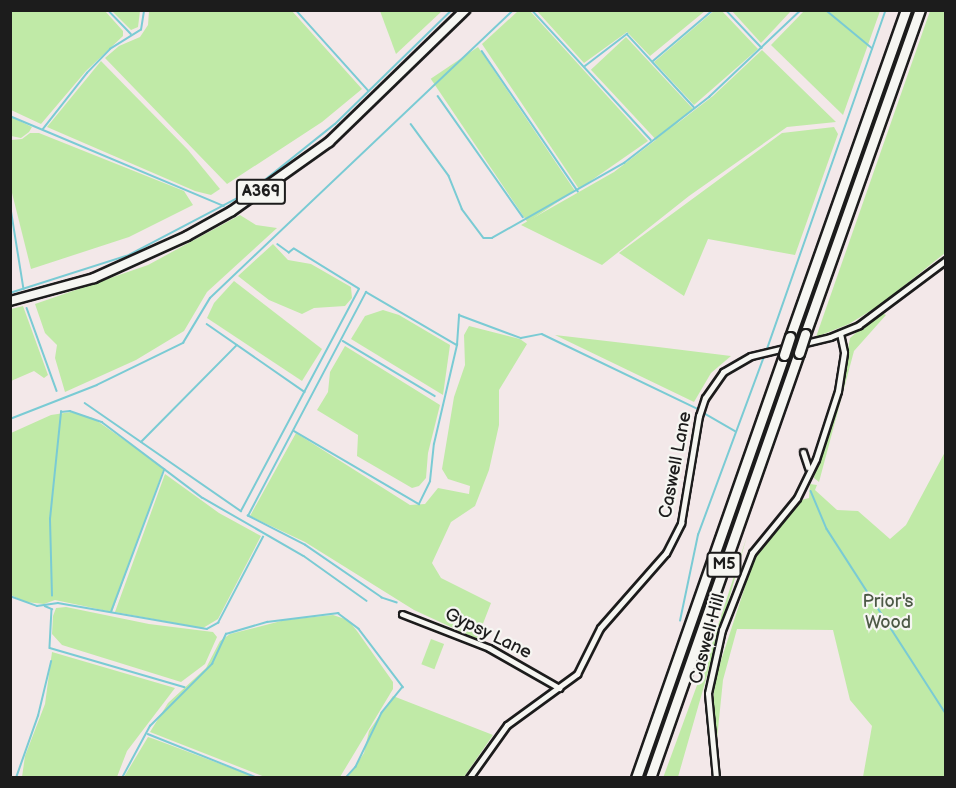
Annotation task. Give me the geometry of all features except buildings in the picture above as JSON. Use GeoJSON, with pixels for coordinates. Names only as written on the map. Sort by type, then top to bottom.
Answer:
{"type":"FeatureCollection","features":[{"type":"Feature","properties":{"kind":"highway","name":"M5"},"geometry":{"type":"LineString","coordinates":[[636,777],[906,10]]}},
{"type":"Feature","properties":{"kind":"highway","name":"M5"},"geometry":{"type":"LineString","coordinates":[[650,777],[920,10]]}},
{"type":"Feature","properties":{"kind":"main road","name":"A369"},"geometry":{"type":"LineString","coordinates":[[10,301],[94,278],[187,236],[232,212],[329,142],[465,10]]}},
{"type":"Feature","properties":{"kind":"street","name":"Caswell Lane"},"geometry":{"type":"LineString","coordinates":[[469,777],[507,725],[577,674],[600,628],[677,536],[699,416],[713,385],[723,372],[751,356],[840,333],[859,325],[945,260]]}},
{"type":"Feature","properties":{"kind":"street","name":"Caswell Hill"},"geometry":{"type":"LineString","coordinates":[[716,777],[708,693],[722,630],[752,553],[797,498],[816,459],[838,391],[844,352],[840,333]]}},
{"type":"Feature","properties":{"kind":"street"},"geometry":{"type":"LineString","coordinates":[[808,467],[804,454],[816,459]]}},
{"type":"Feature","properties":{"kind":"street","name":"Gypsy Lane"},"geometry":{"type":"LineString","coordinates":[[402,614],[489,648],[559,688]]}},
{"type":"Feature","properties":{"kind":"green space"},"geometry":{"type":"Polygon","coordinates":[[[11,10],[105,11],[123,31],[123,36],[86,71],[41,124],[11,110],[11,10]]]}},
{"type":"Feature","properties":{"kind":"green space"},"geometry":{"type":"Polygon","coordinates":[[[715,10],[722,11],[758,49],[694,105],[654,62],[715,10]]]}},
{"type":"Feature","properties":{"kind":"green space"},"geometry":{"type":"Polygon","coordinates":[[[112,11],[140,11],[138,27],[131,30],[112,11]]]}},
{"type":"Feature","properties":{"kind":"green space"},"geometry":{"type":"Polygon","coordinates":[[[149,11],[292,11],[362,89],[322,122],[227,184],[105,58],[119,46],[140,37],[148,25],[149,11]]]}},
{"type":"Feature","properties":{"kind":"green space"},"geometry":{"type":"Polygon","coordinates":[[[380,11],[442,11],[396,54],[380,11]]]}},
{"type":"Feature","properties":{"kind":"green space"},"geometry":{"type":"Polygon","coordinates":[[[518,11],[530,11],[648,141],[579,189],[482,44],[518,11]]]}},
{"type":"Feature","properties":{"kind":"green space"},"geometry":{"type":"Polygon","coordinates":[[[537,11],[705,11],[650,56],[627,32],[584,63],[537,11]]]}},
{"type":"Feature","properties":{"kind":"green space"},"geometry":{"type":"Polygon","coordinates":[[[732,11],[791,11],[761,43],[732,11]]]}},
{"type":"Feature","properties":{"kind":"green space"},"geometry":{"type":"Polygon","coordinates":[[[804,11],[880,11],[843,115],[771,45],[804,11]]]}},
{"type":"Feature","properties":{"kind":"green space"},"geometry":{"type":"Polygon","coordinates":[[[930,11],[945,11],[945,253],[880,305],[849,324],[816,337],[930,11]]]}},
{"type":"Feature","properties":{"kind":"green space"},"geometry":{"type":"Polygon","coordinates":[[[626,37],[693,109],[658,141],[591,70],[626,37]]]}},
{"type":"Feature","properties":{"kind":"green space"},"geometry":{"type":"Polygon","coordinates":[[[478,47],[575,190],[527,222],[431,79],[478,47]]]}},
{"type":"Feature","properties":{"kind":"green space"},"geometry":{"type":"Polygon","coordinates":[[[762,50],[836,122],[787,127],[689,196],[602,265],[521,225],[614,172],[713,96],[762,50]]]}},
{"type":"Feature","properties":{"kind":"green space"},"geometry":{"type":"Polygon","coordinates":[[[101,61],[188,150],[220,189],[211,195],[195,191],[47,127],[101,61]]]}},
{"type":"Feature","properties":{"kind":"green space"},"geometry":{"type":"Polygon","coordinates":[[[11,117],[32,127],[29,132],[21,138],[11,136],[11,117]]]}},
{"type":"Feature","properties":{"kind":"green space"},"geometry":{"type":"Polygon","coordinates":[[[834,127],[838,134],[795,255],[708,239],[684,296],[619,253],[782,133],[834,127]]]}},
{"type":"Feature","properties":{"kind":"green space"},"geometry":{"type":"Polygon","coordinates":[[[30,133],[39,133],[184,191],[193,205],[129,237],[31,269],[10,185],[11,140],[22,139],[30,133]]]}},
{"type":"Feature","properties":{"kind":"green space"},"geometry":{"type":"Polygon","coordinates":[[[240,215],[256,225],[277,228],[207,292],[184,331],[136,360],[65,392],[55,358],[57,345],[45,333],[35,304],[148,265],[240,215]]]}},
{"type":"Feature","properties":{"kind":"green space"},"geometry":{"type":"Polygon","coordinates":[[[273,244],[288,260],[311,264],[351,287],[352,298],[345,306],[314,308],[302,314],[269,300],[238,276],[273,244]]]}},
{"type":"Feature","properties":{"kind":"green space"},"geometry":{"type":"Polygon","coordinates":[[[234,281],[322,349],[302,381],[207,318],[214,303],[234,281]]]}},
{"type":"Feature","properties":{"kind":"green space"},"geometry":{"type":"Polygon","coordinates":[[[23,306],[48,375],[44,378],[34,371],[11,381],[11,309],[23,306]]]}},
{"type":"Feature","properties":{"kind":"green space"},"geometry":{"type":"Polygon","coordinates":[[[383,310],[399,315],[450,345],[443,395],[351,339],[365,316],[383,310]]]}},
{"type":"Feature","properties":{"kind":"green space"},"geometry":{"type":"Polygon","coordinates":[[[880,312],[886,315],[854,351],[819,482],[814,478],[815,471],[842,384],[850,338],[880,312]]]}},
{"type":"Feature","properties":{"kind":"green space"},"geometry":{"type":"Polygon","coordinates":[[[469,326],[520,339],[527,344],[499,390],[499,425],[489,470],[475,506],[451,522],[432,563],[441,578],[491,603],[477,639],[414,610],[305,542],[250,516],[296,433],[410,505],[425,504],[438,488],[469,494],[470,486],[448,479],[442,469],[454,397],[465,365],[464,335],[469,326]]]}},
{"type":"Feature","properties":{"kind":"green space"},"geometry":{"type":"Polygon","coordinates":[[[555,335],[731,356],[711,373],[694,402],[555,335]]]}},
{"type":"Feature","properties":{"kind":"green space"},"geometry":{"type":"Polygon","coordinates":[[[345,346],[440,405],[428,453],[426,478],[419,486],[412,488],[357,456],[358,435],[317,410],[328,392],[330,372],[345,346]]]}},
{"type":"Feature","properties":{"kind":"green space"},"geometry":{"type":"Polygon","coordinates":[[[71,412],[93,418],[164,468],[112,612],[55,600],[44,604],[26,602],[11,595],[11,433],[51,415],[71,412]]]}},
{"type":"Feature","properties":{"kind":"green space","name":"Prior's Wood"},"geometry":{"type":"Polygon","coordinates":[[[945,452],[945,777],[863,777],[872,726],[850,700],[833,630],[737,629],[723,680],[717,739],[713,704],[715,679],[755,556],[801,500],[809,498],[810,484],[817,485],[815,490],[837,510],[858,511],[890,539],[906,525],[945,452]]]}},
{"type":"Feature","properties":{"kind":"green space"},"geometry":{"type":"Polygon","coordinates":[[[165,474],[219,513],[261,536],[218,619],[203,628],[115,612],[165,474]]]}},
{"type":"Feature","properties":{"kind":"green space"},"geometry":{"type":"Polygon","coordinates":[[[747,536],[678,777],[663,778],[711,647],[747,536]]]}},
{"type":"Feature","properties":{"kind":"green space"},"geometry":{"type":"Polygon","coordinates":[[[66,607],[149,624],[213,632],[217,637],[205,664],[181,682],[62,645],[52,634],[53,616],[56,608],[66,607]]]}},
{"type":"Feature","properties":{"kind":"green space"},"geometry":{"type":"Polygon","coordinates":[[[333,615],[348,620],[393,682],[393,689],[340,777],[265,777],[150,732],[168,703],[206,668],[220,641],[230,634],[285,620],[333,615]]]}},
{"type":"Feature","properties":{"kind":"green space"},"geometry":{"type":"Polygon","coordinates":[[[431,639],[444,644],[434,669],[421,664],[431,639]]]}},
{"type":"Feature","properties":{"kind":"green space"},"geometry":{"type":"Polygon","coordinates":[[[52,652],[175,688],[127,751],[117,777],[22,777],[25,756],[45,704],[52,652]]]}},
{"type":"Feature","properties":{"kind":"green space"},"geometry":{"type":"Polygon","coordinates":[[[393,696],[493,735],[464,777],[348,777],[364,753],[369,731],[393,696]]]}},
{"type":"Feature","properties":{"kind":"green space"},"geometry":{"type":"Polygon","coordinates":[[[148,737],[154,739],[255,777],[124,777],[148,737]]]}},
{"type":"Feature","properties":{"kind":"waterway"},"geometry":{"type":"LineString","coordinates":[[108,10],[131,34]]}},
{"type":"Feature","properties":{"kind":"waterway"},"geometry":{"type":"LineString","coordinates":[[43,129],[87,73],[110,49],[141,30],[144,10]]}},
{"type":"Feature","properties":{"kind":"waterway"},"geometry":{"type":"LineString","coordinates":[[296,10],[368,90]]}},
{"type":"Feature","properties":{"kind":"waterway"},"geometry":{"type":"LineString","coordinates":[[10,293],[129,255],[251,191],[335,124],[452,10]]}},
{"type":"Feature","properties":{"kind":"waterway"},"geometry":{"type":"LineString","coordinates":[[10,419],[97,385],[183,343],[210,298],[513,10]]}},
{"type":"Feature","properties":{"kind":"waterway"},"geometry":{"type":"LineString","coordinates":[[532,10],[651,140]]}},
{"type":"Feature","properties":{"kind":"waterway"},"geometry":{"type":"LineString","coordinates":[[653,61],[713,10]]}},
{"type":"Feature","properties":{"kind":"waterway"},"geometry":{"type":"LineString","coordinates":[[726,10],[762,48]]}},
{"type":"Feature","properties":{"kind":"waterway"},"geometry":{"type":"LineString","coordinates":[[411,124],[449,176],[462,209],[484,238],[492,238],[624,163],[709,97],[801,10]]}},
{"type":"Feature","properties":{"kind":"waterway"},"geometry":{"type":"LineString","coordinates":[[826,10],[872,48]]}},
{"type":"Feature","properties":{"kind":"waterway"},"geometry":{"type":"LineString","coordinates":[[767,349],[886,10]]}},
{"type":"Feature","properties":{"kind":"waterway"},"geometry":{"type":"LineString","coordinates":[[585,66],[627,34],[694,107]]}},
{"type":"Feature","properties":{"kind":"waterway"},"geometry":{"type":"LineString","coordinates":[[482,51],[578,191]]}},
{"type":"Feature","properties":{"kind":"waterway"},"geometry":{"type":"LineString","coordinates":[[438,96],[523,217]]}},
{"type":"Feature","properties":{"kind":"waterway"},"geometry":{"type":"LineString","coordinates":[[10,116],[224,206]]}},
{"type":"Feature","properties":{"kind":"waterway"},"geometry":{"type":"LineString","coordinates":[[10,202],[24,289]]}},
{"type":"Feature","properties":{"kind":"waterway"},"geometry":{"type":"LineString","coordinates":[[85,403],[241,511],[359,289],[294,249],[289,253],[278,245]]}},
{"type":"Feature","properties":{"kind":"waterway"},"geometry":{"type":"LineString","coordinates":[[397,603],[382,598],[305,545],[248,516],[366,292],[457,345],[459,315],[521,338],[542,334],[698,409]]}},
{"type":"Feature","properties":{"kind":"waterway"},"geometry":{"type":"LineString","coordinates":[[27,308],[57,391]]}},
{"type":"Feature","properties":{"kind":"waterway"},"geometry":{"type":"LineString","coordinates":[[207,324],[305,392]]}},
{"type":"Feature","properties":{"kind":"waterway"},"geometry":{"type":"LineString","coordinates":[[343,341],[435,396]]}},
{"type":"Feature","properties":{"kind":"waterway"},"geometry":{"type":"LineString","coordinates":[[141,442],[237,345]]}},
{"type":"Feature","properties":{"kind":"waterway"},"geometry":{"type":"LineString","coordinates":[[294,431],[419,504],[430,481],[434,444],[457,345]]}},
{"type":"Feature","properties":{"kind":"waterway"},"geometry":{"type":"LineString","coordinates":[[680,621],[698,535],[765,354]]}},
{"type":"Feature","properties":{"kind":"waterway"},"geometry":{"type":"LineString","coordinates":[[52,596],[50,519],[61,412],[70,411],[102,422],[203,498],[304,556],[367,601]]}},
{"type":"Feature","properties":{"kind":"waterway"},"geometry":{"type":"LineString","coordinates":[[702,412],[735,431]]}},
{"type":"Feature","properties":{"kind":"waterway"},"geometry":{"type":"LineString","coordinates":[[111,612],[164,470]]}},
{"type":"Feature","properties":{"kind":"waterway"},"geometry":{"type":"LineString","coordinates":[[811,491],[827,529],[946,714]]}},
{"type":"Feature","properties":{"kind":"waterway"},"geometry":{"type":"LineString","coordinates":[[10,596],[37,606],[58,603],[207,629],[218,623],[263,537]]}},
{"type":"Feature","properties":{"kind":"waterway"},"geometry":{"type":"LineString","coordinates":[[45,606],[52,609],[50,648],[184,687]]}},
{"type":"Feature","properties":{"kind":"waterway"},"geometry":{"type":"LineString","coordinates":[[122,778],[150,726],[212,664],[226,634],[267,622],[338,613],[359,629],[403,687],[382,713],[356,767],[346,778]]}},
{"type":"Feature","properties":{"kind":"waterway"},"geometry":{"type":"LineString","coordinates":[[16,778],[38,716],[51,662]]}},
{"type":"Feature","properties":{"kind":"waterway"},"geometry":{"type":"LineString","coordinates":[[148,734],[258,778]]}}]}
